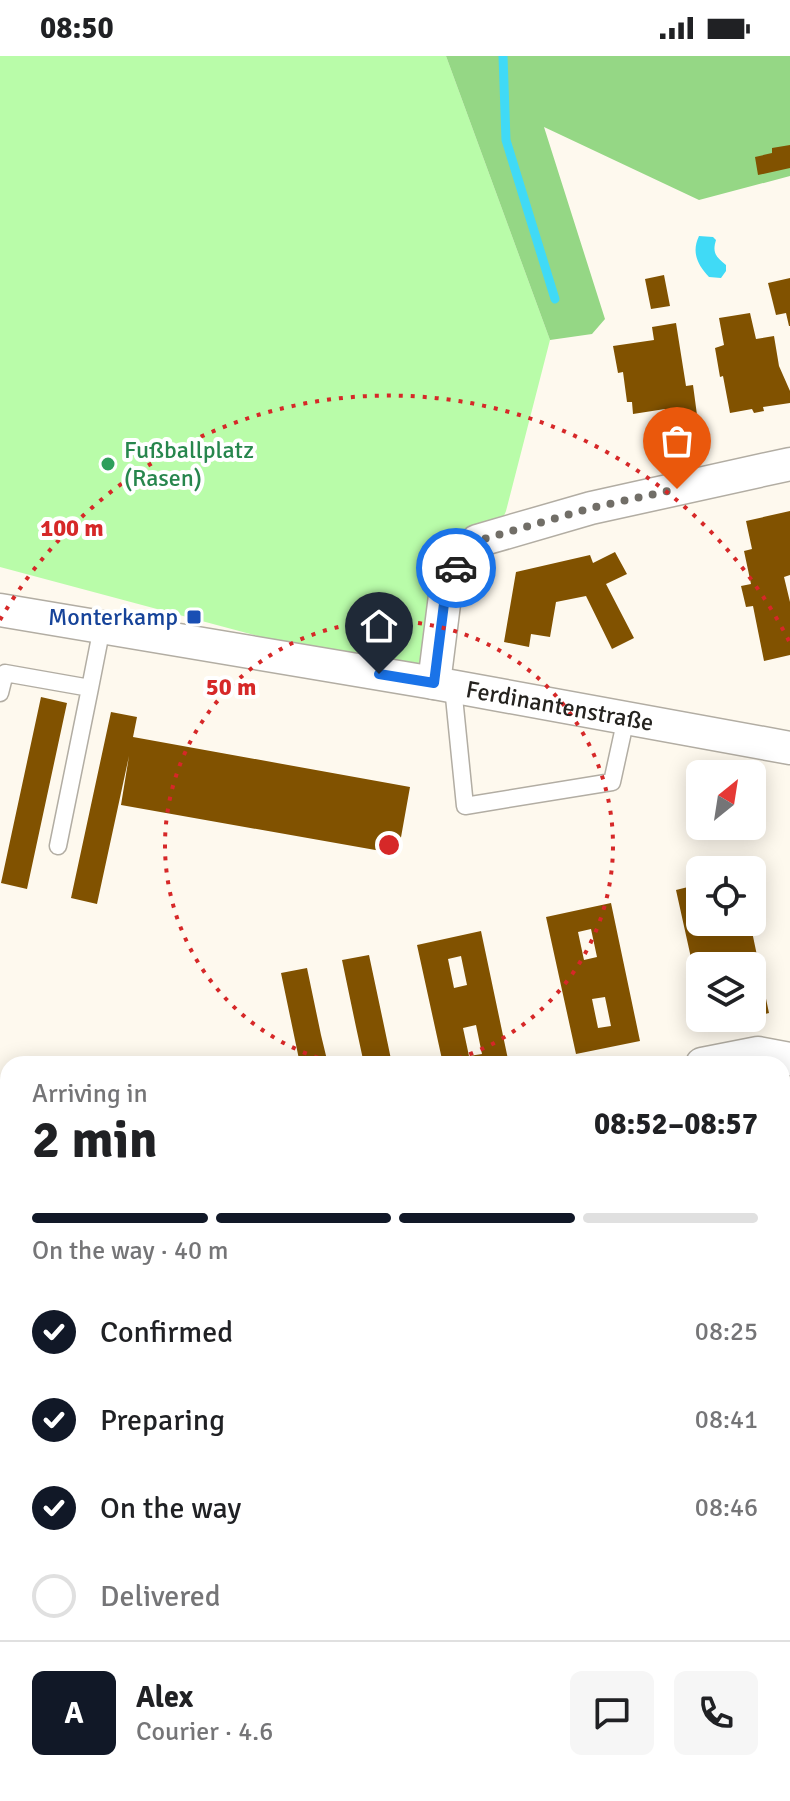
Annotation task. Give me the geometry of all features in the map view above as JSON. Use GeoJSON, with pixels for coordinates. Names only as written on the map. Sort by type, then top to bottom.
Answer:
{"type":"FeatureCollection","features":[{"type":"Feature","properties":{"kind":"street"},"geometry":{"type":"LineString","coordinates":[[443,685],[447,580],[477,541],[591,508],[790,464]]}},
{"type":"Feature","properties":{"kind":"street","name":"Ferdinantenstraße"},"geometry":{"type":"LineString","coordinates":[[0,610],[790,748]]}},
{"type":"Feature","properties":{"kind":"street"},"geometry":{"type":"LineString","coordinates":[[743,1056],[758,1053],[774,1056]]}},
{"type":"Feature","properties":{"kind":"lane"},"geometry":{"type":"LineString","coordinates":[[58,846],[102,627]]}},
{"type":"Feature","properties":{"kind":"lane"},"geometry":{"type":"LineString","coordinates":[[0,693],[5,673],[90,688]]}},
{"type":"Feature","properties":{"kind":"lane"},"geometry":{"type":"LineString","coordinates":[[443,685],[465,806],[612,782],[626,718]]}},
{"type":"Feature","properties":{"kind":"green space"},"geometry":{"type":"Polygon","coordinates":[[[0,56],[446,56],[550,340],[506,511],[498,530],[448,587],[434,683],[0,567],[0,56]]]}},
{"type":"Feature","properties":{"kind":"green space"},"geometry":{"type":"Polygon","coordinates":[[[446,56],[790,56],[790,176],[699,200],[544,127],[605,319],[592,334],[550,340],[446,56]]]}},
{"type":"Feature","properties":{"kind":"water"},"geometry":{"type":"Polygon","coordinates":[[[699,236],[716,240],[716,254],[726,265],[721,278],[709,277],[699,263],[696,248],[699,236]]]}},
{"type":"Feature","properties":{"kind":"building"},"geometry":{"type":"Polygon","coordinates":[[[790,145],[790,168],[758,175],[755,157],[772,153],[772,148],[790,145]]]}},
{"type":"Feature","properties":{"kind":"building"},"geometry":{"type":"Polygon","coordinates":[[[664,275],[670,306],[651,309],[645,279],[664,275]]]}},
{"type":"Feature","properties":{"kind":"building"},"geometry":{"type":"Polygon","coordinates":[[[790,278],[789,326],[786,313],[776,315],[768,283],[790,278]]]}},
{"type":"Feature","properties":{"kind":"building"},"geometry":{"type":"Polygon","coordinates":[[[750,313],[756,339],[774,336],[779,366],[790,391],[790,403],[763,407],[764,411],[754,413],[752,409],[730,413],[715,348],[724,345],[719,318],[750,313]]]}},
{"type":"Feature","properties":{"kind":"building"},"geometry":{"type":"Polygon","coordinates":[[[676,323],[686,386],[693,385],[697,415],[668,419],[665,409],[633,414],[632,402],[627,402],[623,372],[618,373],[613,346],[654,340],[652,327],[676,323]]]}},
{"type":"Feature","properties":{"kind":"building"},"geometry":{"type":"Polygon","coordinates":[[[790,511],[790,575],[784,577],[790,602],[790,655],[764,661],[753,606],[746,607],[741,586],[751,584],[744,551],[752,549],[746,521],[790,511]]]}},
{"type":"Feature","properties":{"kind":"building"},"geometry":{"type":"Polygon","coordinates":[[[615,552],[627,574],[606,584],[634,638],[612,649],[586,596],[556,602],[550,637],[531,634],[529,647],[504,642],[516,572],[590,555],[593,563],[615,552]]]}},
{"type":"Feature","properties":{"kind":"building"},"geometry":{"type":"Polygon","coordinates":[[[41,697],[67,703],[27,889],[1,883],[41,697]]]}},
{"type":"Feature","properties":{"kind":"building"},"geometry":{"type":"Polygon","coordinates":[[[111,712],[137,717],[133,737],[410,787],[398,854],[121,805],[129,756],[97,904],[71,898],[111,712]]]}},
{"type":"Feature","properties":{"kind":"building"},"geometry":{"type":"Polygon","coordinates":[[[686,888],[686,935],[676,890],[686,888]]]}},
{"type":"Feature","properties":{"kind":"building"},"geometry":{"type":"Polygon","coordinates":[[[611,903],[640,1041],[576,1054],[546,917],[611,903]],[[591,929],[578,932],[584,960],[597,957],[591,929]],[[605,997],[592,999],[598,1028],[611,1026],[605,997]]]}},
{"type":"Feature","properties":{"kind":"building"},"geometry":{"type":"Polygon","coordinates":[[[481,931],[507,1056],[469,1056],[441,1056],[417,945],[481,931]],[[461,956],[448,959],[454,988],[467,985],[461,956]],[[476,1025],[463,1028],[469,1056],[482,1054],[476,1025]]]}},
{"type":"Feature","properties":{"kind":"building"},"geometry":{"type":"Polygon","coordinates":[[[686,936],[753,936],[756,952],[690,952],[686,936]]]}},
{"type":"Feature","properties":{"kind":"building"},"geometry":{"type":"Polygon","coordinates":[[[369,955],[390,1056],[362,1056],[342,960],[369,955]]]}},
{"type":"Feature","properties":{"kind":"building"},"geometry":{"type":"Polygon","coordinates":[[[307,968],[326,1056],[298,1056],[281,973],[307,968]]]}},
{"type":"Feature","properties":{"kind":"waterway"},"geometry":{"type":"LineString","coordinates":[[503,56],[506,140],[555,299]]}},
{"type":"Feature","properties":{"kind":"way so far"},"geometry":{"type":"LineString","coordinates":[[456,568],[477,541],[591,508],[677,489]]}},
{"type":"Feature","properties":{"kind":"place","name":"Fußballplatz (Rasen)"},"geometry":{"type":"Point","coordinates":[108,464]}},
{"type":"Feature","properties":{"kind":"place","name":"Monterkamp"},"geometry":{"type":"Point","coordinates":[194,617]}},
{"type":"Feature","properties":{"kind":"route"},"geometry":{"type":"LineString","coordinates":[[379,674],[434,683],[447,580],[456,568]]}}]}
